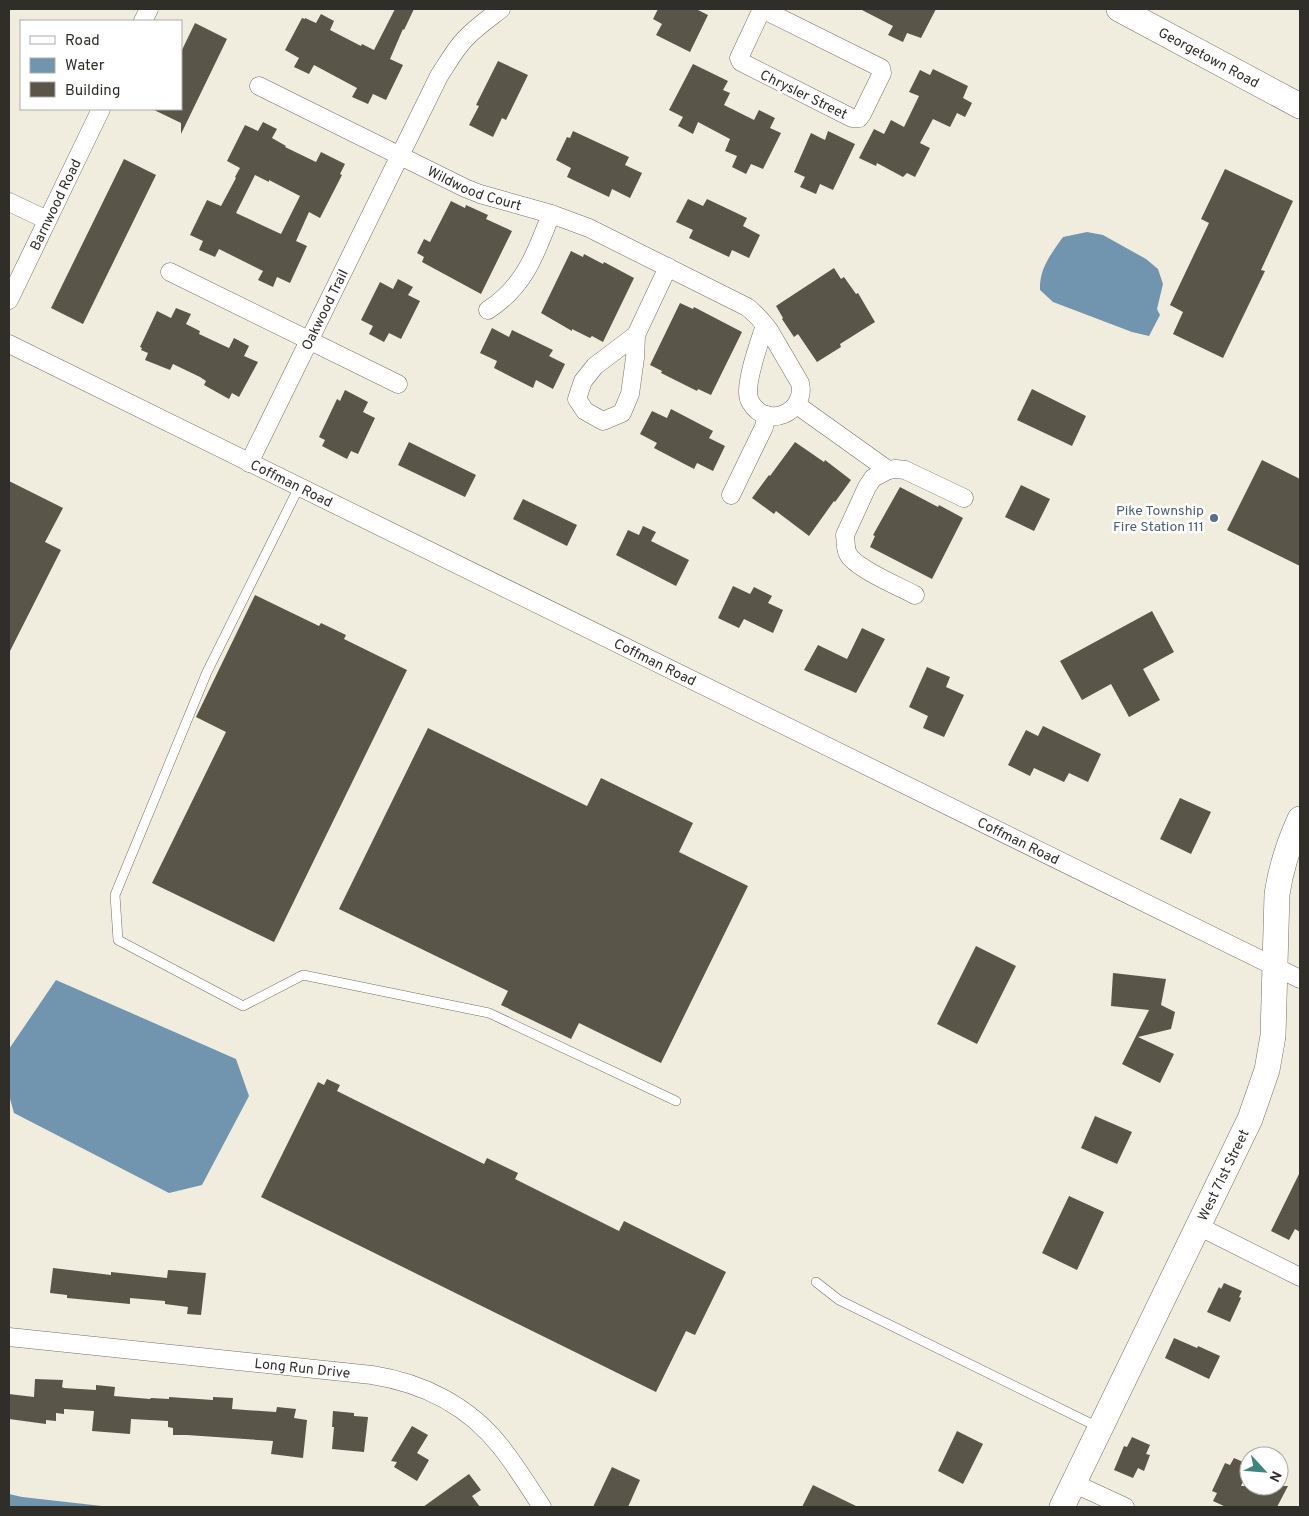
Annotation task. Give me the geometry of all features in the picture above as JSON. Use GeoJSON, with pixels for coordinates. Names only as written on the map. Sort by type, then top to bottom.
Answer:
{"type":"FeatureCollection","features":[{"type":"Feature","properties":{"kind":"main road","name":"Georgetown Road"},"geometry":{"type":"LineString","coordinates":[[1119,9],[1300,106]]}},
{"type":"Feature","properties":{"kind":"main road","name":"West 71st Street"},"geometry":{"type":"LineString","coordinates":[[1062,1507],[1250,1119],[1267,1070],[1273,1036],[1276,911],[1280,875],[1300,819]]}},
{"type":"Feature","properties":{"kind":"street"},"geometry":{"type":"LineString","coordinates":[[144,20],[150,9]]}},
{"type":"Feature","properties":{"kind":"street","name":"Oakwood Trail"},"geometry":{"type":"LineString","coordinates":[[249,463],[439,76],[452,54],[474,29],[501,9]]}},
{"type":"Feature","properties":{"kind":"street","name":"Chrysler Street"},"geometry":{"type":"LineString","coordinates":[[762,9],[881,68],[882,73],[859,118],[852,118],[741,62],[739,58],[762,9]]}},
{"type":"Feature","properties":{"kind":"street"},"geometry":{"type":"LineString","coordinates":[[259,86],[400,156]]}},
{"type":"Feature","properties":{"kind":"street","name":"Barnwood Road"},"geometry":{"type":"LineString","coordinates":[[9,300],[101,110]]}},
{"type":"Feature","properties":{"kind":"street","name":"Wildwood Court"},"geometry":{"type":"LineString","coordinates":[[400,156],[473,191],[551,214],[589,228],[743,305],[765,325],[800,383],[800,399],[797,405]]}},
{"type":"Feature","properties":{"kind":"street"},"geometry":{"type":"LineString","coordinates":[[9,202],[47,220]]}},
{"type":"Feature","properties":{"kind":"street"},"geometry":{"type":"LineString","coordinates":[[488,310],[513,290],[526,272],[538,250],[551,214]]}},
{"type":"Feature","properties":{"kind":"street"},"geometry":{"type":"LineString","coordinates":[[636,335],[595,366],[583,381],[577,399],[585,411],[603,421],[622,413],[630,394],[636,335],[668,267]]}},
{"type":"Feature","properties":{"kind":"street"},"geometry":{"type":"LineString","coordinates":[[170,272],[398,384]]}},
{"type":"Feature","properties":{"kind":"street"},"geometry":{"type":"LineString","coordinates":[[765,325],[749,381],[748,398],[755,408],[774,417],[790,412],[797,405],[888,470]]}},
{"type":"Feature","properties":{"kind":"street","name":"Coffman Road"},"geometry":{"type":"LineString","coordinates":[[9,344],[1300,979]]}},
{"type":"Feature","properties":{"kind":"street"},"geometry":{"type":"LineString","coordinates":[[731,495],[764,427],[767,415]]}},
{"type":"Feature","properties":{"kind":"street"},"geometry":{"type":"LineString","coordinates":[[915,595],[860,567],[849,556],[845,535],[868,487],[873,478],[888,470],[905,470],[964,498]]}},
{"type":"Feature","properties":{"kind":"street"},"geometry":{"type":"LineString","coordinates":[[1198,1226],[1300,1277]]}},
{"type":"Feature","properties":{"kind":"street","name":"Long Run Drive"},"geometry":{"type":"LineString","coordinates":[[9,1337],[372,1374],[413,1384],[430,1390],[451,1402],[485,1429],[502,1448],[542,1507]]}},
{"type":"Feature","properties":{"kind":"street"},"geometry":{"type":"LineString","coordinates":[[1073,1484],[1125,1507]]}},
{"type":"Feature","properties":{"kind":"lane"},"geometry":{"type":"LineString","coordinates":[[299,488],[207,672],[116,895],[118,940],[243,1006],[303,975],[488,1013],[676,1101]]}},
{"type":"Feature","properties":{"kind":"lane"},"geometry":{"type":"LineString","coordinates":[[816,1282],[839,1300],[1100,1428]]}},
{"type":"Feature","properties":{"kind":"water"},"geometry":{"type":"Polygon","coordinates":[[[1087,232],[1103,235],[1146,259],[1158,269],[1163,284],[1157,309],[1160,315],[1149,336],[1132,332],[1053,302],[1040,290],[1041,275],[1044,268],[1063,237],[1087,232]]]}},
{"type":"Feature","properties":{"kind":"water"},"geometry":{"type":"Polygon","coordinates":[[[56,980],[236,1059],[249,1096],[202,1185],[169,1193],[14,1113],[9,1095],[9,1049],[56,980]]]}},
{"type":"Feature","properties":{"kind":"water"},"geometry":{"type":"Polygon","coordinates":[[[9,1494],[22,1497],[111,1507],[9,1507],[9,1494]]]}},
{"type":"Feature","properties":{"kind":"building"},"geometry":{"type":"Polygon","coordinates":[[[395,9],[414,9],[390,59],[403,65],[386,100],[373,94],[368,104],[352,97],[357,88],[314,65],[309,74],[294,67],[299,58],[285,50],[302,18],[316,23],[321,14],[334,21],[330,30],[361,46],[362,44],[374,50],[395,9]]]}},
{"type":"Feature","properties":{"kind":"building"},"geometry":{"type":"Polygon","coordinates":[[[658,9],[696,9],[708,15],[690,52],[656,35],[662,24],[653,19],[658,9]]]}},
{"type":"Feature","properties":{"kind":"building"},"geometry":{"type":"Polygon","coordinates":[[[860,9],[936,9],[921,38],[907,33],[903,42],[888,35],[893,26],[860,9]]]}},
{"type":"Feature","properties":{"kind":"building"},"geometry":{"type":"Polygon","coordinates":[[[195,23],[227,39],[181,134],[181,123],[154,110],[182,110],[182,50],[195,23]]]}},
{"type":"Feature","properties":{"kind":"building"},"geometry":{"type":"Polygon","coordinates":[[[498,61],[528,75],[506,120],[502,118],[493,137],[469,125],[479,106],[476,105],[498,61]]]}},
{"type":"Feature","properties":{"kind":"building"},"geometry":{"type":"Polygon","coordinates":[[[693,64],[728,81],[723,90],[730,93],[724,105],[754,120],[759,110],[775,118],[770,128],[781,133],[763,169],[751,164],[746,174],[732,167],[737,156],[725,151],[730,139],[698,122],[693,134],[678,126],[683,117],[669,110],[693,64]]]}},
{"type":"Feature","properties":{"kind":"building"},"geometry":{"type":"Polygon","coordinates":[[[933,69],[968,86],[963,98],[972,103],[965,117],[957,113],[950,127],[933,119],[920,143],[930,148],[915,177],[907,173],[903,177],[877,163],[876,166],[859,158],[874,129],[884,134],[891,120],[904,127],[919,96],[909,92],[920,70],[930,75],[933,69]]]}},
{"type":"Feature","properties":{"kind":"building"},"geometry":{"type":"Polygon","coordinates":[[[263,122],[277,129],[272,138],[285,147],[316,162],[321,152],[345,164],[340,174],[342,175],[320,218],[309,212],[296,241],[307,246],[290,283],[277,277],[273,287],[258,280],[263,271],[219,249],[215,257],[199,250],[203,241],[190,235],[207,200],[221,206],[236,178],[240,168],[227,161],[245,125],[258,131],[263,122]],[[255,175],[236,213],[281,234],[300,196],[269,180],[269,182],[255,175]]]}},
{"type":"Feature","properties":{"kind":"building"},"geometry":{"type":"Polygon","coordinates":[[[573,131],[629,157],[625,165],[642,173],[630,198],[612,189],[609,197],[567,177],[571,168],[556,160],[567,137],[570,138],[573,131]]]}},
{"type":"Feature","properties":{"kind":"building"},"geometry":{"type":"Polygon","coordinates":[[[828,131],[855,144],[833,190],[820,184],[816,194],[800,187],[805,177],[794,172],[811,133],[825,140],[828,131]]]}},
{"type":"Feature","properties":{"kind":"building"},"geometry":{"type":"Polygon","coordinates":[[[124,159],[156,175],[83,324],[51,308],[124,159]]]}},
{"type":"Feature","properties":{"kind":"building"},"geometry":{"type":"Polygon","coordinates":[[[1225,169],[1293,201],[1261,270],[1265,271],[1223,358],[1173,334],[1183,312],[1170,305],[1209,223],[1201,219],[1225,169]]]}},
{"type":"Feature","properties":{"kind":"building"},"geometry":{"type":"Polygon","coordinates":[[[688,199],[703,206],[707,199],[747,218],[743,226],[760,235],[749,258],[732,250],[729,257],[689,238],[693,230],[676,222],[688,199]]]}},
{"type":"Feature","properties":{"kind":"building"},"geometry":{"type":"Polygon","coordinates":[[[451,201],[465,208],[466,205],[488,215],[486,219],[512,231],[481,294],[422,262],[424,257],[417,253],[424,239],[430,242],[451,201]]]}},
{"type":"Feature","properties":{"kind":"building"},"geometry":{"type":"Polygon","coordinates":[[[571,251],[583,257],[584,254],[603,264],[604,262],[634,278],[603,342],[572,329],[572,331],[541,313],[571,251]]]}},
{"type":"Feature","properties":{"kind":"building"},"geometry":{"type":"Polygon","coordinates":[[[834,268],[841,279],[844,277],[856,294],[858,293],[875,322],[840,344],[841,347],[817,362],[798,334],[794,337],[776,306],[834,268]]]}},
{"type":"Feature","properties":{"kind":"building"},"geometry":{"type":"Polygon","coordinates":[[[398,279],[413,287],[408,295],[420,301],[401,339],[389,333],[384,342],[369,334],[373,326],[361,320],[380,282],[393,289],[398,279]]]}},
{"type":"Feature","properties":{"kind":"building"},"geometry":{"type":"Polygon","coordinates":[[[680,303],[693,309],[694,307],[742,332],[711,395],[698,389],[697,391],[661,373],[662,371],[650,365],[680,303]]]}},
{"type":"Feature","properties":{"kind":"building"},"geometry":{"type":"Polygon","coordinates":[[[176,308],[191,314],[186,324],[200,331],[199,334],[229,348],[234,338],[249,346],[244,356],[258,362],[239,397],[232,393],[229,399],[204,385],[206,381],[200,377],[173,364],[170,370],[145,360],[148,353],[141,350],[142,348],[140,347],[157,311],[171,318],[176,308]]]}},
{"type":"Feature","properties":{"kind":"building"},"geometry":{"type":"Polygon","coordinates":[[[492,328],[509,337],[512,330],[553,350],[549,356],[565,364],[553,389],[536,380],[533,388],[494,368],[497,361],[480,353],[492,328]]]}},
{"type":"Feature","properties":{"kind":"building"},"geometry":{"type":"Polygon","coordinates":[[[1032,389],[1086,416],[1072,446],[1017,420],[1032,389]]]}},
{"type":"Feature","properties":{"kind":"building"},"geometry":{"type":"Polygon","coordinates":[[[345,390],[368,402],[363,412],[375,418],[358,454],[351,451],[347,459],[322,446],[325,440],[319,437],[337,399],[340,401],[345,390]]]}},
{"type":"Feature","properties":{"kind":"building"},"geometry":{"type":"Polygon","coordinates":[[[671,409],[713,431],[709,438],[725,446],[713,471],[697,463],[694,469],[654,448],[657,443],[640,434],[652,411],[667,418],[671,409]]]}},
{"type":"Feature","properties":{"kind":"building"},"geometry":{"type":"Polygon","coordinates":[[[409,442],[476,475],[465,497],[398,465],[409,442]]]}},
{"type":"Feature","properties":{"kind":"building"},"geometry":{"type":"Polygon","coordinates":[[[795,442],[824,462],[825,460],[851,480],[809,536],[776,511],[774,514],[752,498],[795,442]]]}},
{"type":"Feature","properties":{"kind":"building"},"geometry":{"type":"Polygon","coordinates":[[[1262,460],[1300,479],[1300,566],[1227,530],[1262,460]]]}},
{"type":"Feature","properties":{"kind":"building"},"geometry":{"type":"Polygon","coordinates":[[[9,481],[63,508],[45,542],[61,550],[9,653],[9,481]]]}},
{"type":"Feature","properties":{"kind":"building"},"geometry":{"type":"Polygon","coordinates":[[[1021,485],[1050,499],[1034,531],[1005,517],[1021,485]]]}},
{"type":"Feature","properties":{"kind":"building"},"geometry":{"type":"Polygon","coordinates":[[[900,487],[963,518],[932,579],[870,547],[875,536],[873,535],[900,487]]]}},
{"type":"Feature","properties":{"kind":"building"},"geometry":{"type":"Polygon","coordinates":[[[523,499],[577,525],[567,546],[513,519],[523,499]]]}},
{"type":"Feature","properties":{"kind":"building"},"geometry":{"type":"Polygon","coordinates":[[[643,526],[656,532],[651,541],[689,560],[676,586],[616,555],[628,530],[639,535],[643,526]]]}},
{"type":"Feature","properties":{"kind":"building"},"geometry":{"type":"Polygon","coordinates":[[[733,586],[750,594],[754,587],[772,596],[768,603],[783,610],[773,633],[744,619],[739,628],[718,618],[733,586]]]}},
{"type":"Feature","properties":{"kind":"building"},"geometry":{"type":"Polygon","coordinates":[[[255,595],[319,626],[321,623],[346,635],[344,639],[407,670],[274,942],[152,883],[226,732],[196,717],[255,595]]]}},
{"type":"Feature","properties":{"kind":"building"},"geometry":{"type":"Polygon","coordinates":[[[1152,611],[1174,652],[1143,669],[1160,700],[1129,717],[1111,684],[1082,700],[1060,661],[1152,611]]]}},
{"type":"Feature","properties":{"kind":"building"},"geometry":{"type":"Polygon","coordinates":[[[862,628],[885,639],[856,693],[804,670],[818,645],[847,659],[862,628]]]}},
{"type":"Feature","properties":{"kind":"building"},"geometry":{"type":"Polygon","coordinates":[[[927,667],[950,677],[946,687],[964,695],[944,737],[923,728],[928,716],[909,707],[927,667]]]}},
{"type":"Feature","properties":{"kind":"building"},"geometry":{"type":"Polygon","coordinates":[[[1043,726],[1101,754],[1088,782],[1069,773],[1064,782],[1034,768],[1030,776],[1008,765],[1026,730],[1038,736],[1043,726]]]}},
{"type":"Feature","properties":{"kind":"building"},"geometry":{"type":"Polygon","coordinates":[[[428,728],[587,806],[601,778],[693,823],[679,852],[748,886],[661,1063],[579,1023],[571,1039],[501,1005],[508,991],[339,909],[428,728]]]}},
{"type":"Feature","properties":{"kind":"building"},"geometry":{"type":"Polygon","coordinates":[[[1180,798],[1211,812],[1191,854],[1160,839],[1180,798]]]}},
{"type":"Feature","properties":{"kind":"building"},"geometry":{"type":"Polygon","coordinates":[[[976,946],[1016,966],[977,1044],[937,1024],[976,946]]]}},
{"type":"Feature","properties":{"kind":"building"},"geometry":{"type":"Polygon","coordinates":[[[1113,973],[1166,979],[1161,1005],[1175,1012],[1171,1029],[1138,1037],[1174,1054],[1160,1083],[1122,1064],[1149,1010],[1111,1006],[1113,973]]]}},
{"type":"Feature","properties":{"kind":"building"},"geometry":{"type":"Polygon","coordinates":[[[327,1079],[340,1085],[337,1091],[484,1164],[487,1158],[518,1173],[515,1179],[619,1231],[624,1221],[726,1272],[695,1335],[686,1331],[656,1392],[261,1197],[318,1082],[324,1085],[327,1079]]]}},
{"type":"Feature","properties":{"kind":"building"},"geometry":{"type":"Polygon","coordinates":[[[1095,1116],[1132,1132],[1117,1164],[1081,1148],[1095,1116]]]}},
{"type":"Feature","properties":{"kind":"building"},"geometry":{"type":"Polygon","coordinates":[[[1300,1172],[1300,1232],[1295,1229],[1289,1240],[1271,1231],[1300,1172]]]}},
{"type":"Feature","properties":{"kind":"building"},"geometry":{"type":"Polygon","coordinates":[[[1069,1196],[1104,1212],[1077,1270],[1042,1253],[1069,1196]]]}},
{"type":"Feature","properties":{"kind":"building"},"geometry":{"type":"Polygon","coordinates":[[[53,1268],[111,1275],[111,1272],[167,1278],[168,1270],[206,1273],[201,1315],[187,1314],[188,1307],[165,1304],[165,1301],[130,1298],[130,1304],[67,1298],[67,1295],[50,1293],[53,1268]]]}},
{"type":"Feature","properties":{"kind":"building"},"geometry":{"type":"Polygon","coordinates":[[[1224,1283],[1242,1291],[1239,1297],[1241,1298],[1230,1322],[1207,1312],[1219,1287],[1221,1289],[1224,1283]]]}},
{"type":"Feature","properties":{"kind":"building"},"geometry":{"type":"Polygon","coordinates":[[[1174,1338],[1220,1356],[1209,1379],[1165,1358],[1174,1338]]]}},
{"type":"Feature","properties":{"kind":"building"},"geometry":{"type":"Polygon","coordinates":[[[35,1379],[63,1380],[62,1387],[64,1388],[96,1390],[96,1385],[115,1387],[114,1396],[150,1399],[169,1399],[169,1397],[213,1400],[213,1397],[233,1398],[232,1409],[276,1412],[277,1407],[296,1409],[294,1418],[307,1420],[303,1458],[271,1454],[273,1441],[173,1435],[173,1428],[168,1427],[168,1421],[131,1419],[130,1434],[92,1431],[94,1411],[64,1409],[64,1414],[56,1413],[56,1421],[46,1420],[46,1424],[9,1419],[9,1394],[34,1397],[35,1379]]]}},
{"type":"Feature","properties":{"kind":"building"},"geometry":{"type":"Polygon","coordinates":[[[333,1411],[354,1413],[354,1416],[368,1417],[364,1452],[332,1449],[333,1411]]]}},
{"type":"Feature","properties":{"kind":"building"},"geometry":{"type":"Polygon","coordinates":[[[412,1426],[428,1435],[417,1453],[429,1460],[417,1481],[394,1467],[397,1462],[391,1461],[412,1426]]]}},
{"type":"Feature","properties":{"kind":"building"},"geometry":{"type":"Polygon","coordinates":[[[957,1431],[983,1444],[963,1484],[938,1471],[957,1431]]]}},
{"type":"Feature","properties":{"kind":"building"},"geometry":{"type":"Polygon","coordinates":[[[1132,1437],[1150,1445],[1146,1454],[1150,1455],[1144,1471],[1138,1468],[1133,1478],[1114,1470],[1124,1446],[1127,1447],[1132,1437]]]}},
{"type":"Feature","properties":{"kind":"building"},"geometry":{"type":"Polygon","coordinates":[[[1234,1458],[1239,1460],[1239,1496],[1283,1496],[1277,1507],[1226,1507],[1213,1501],[1217,1493],[1212,1491],[1225,1463],[1230,1465],[1234,1458]]]}},
{"type":"Feature","properties":{"kind":"building"},"geometry":{"type":"Polygon","coordinates":[[[612,1467],[640,1480],[628,1507],[593,1507],[612,1467]]]}},
{"type":"Feature","properties":{"kind":"building"},"geometry":{"type":"Polygon","coordinates":[[[469,1474],[481,1490],[472,1496],[480,1507],[423,1507],[469,1474]]]}},
{"type":"Feature","properties":{"kind":"building"},"geometry":{"type":"Polygon","coordinates":[[[813,1485],[858,1507],[802,1507],[813,1485]]]}},
{"type":"Feature","properties":{"kind":"place","name":"Pike Township Fire Station 111"},"geometry":{"type":"Point","coordinates":[1214,518]}}]}
